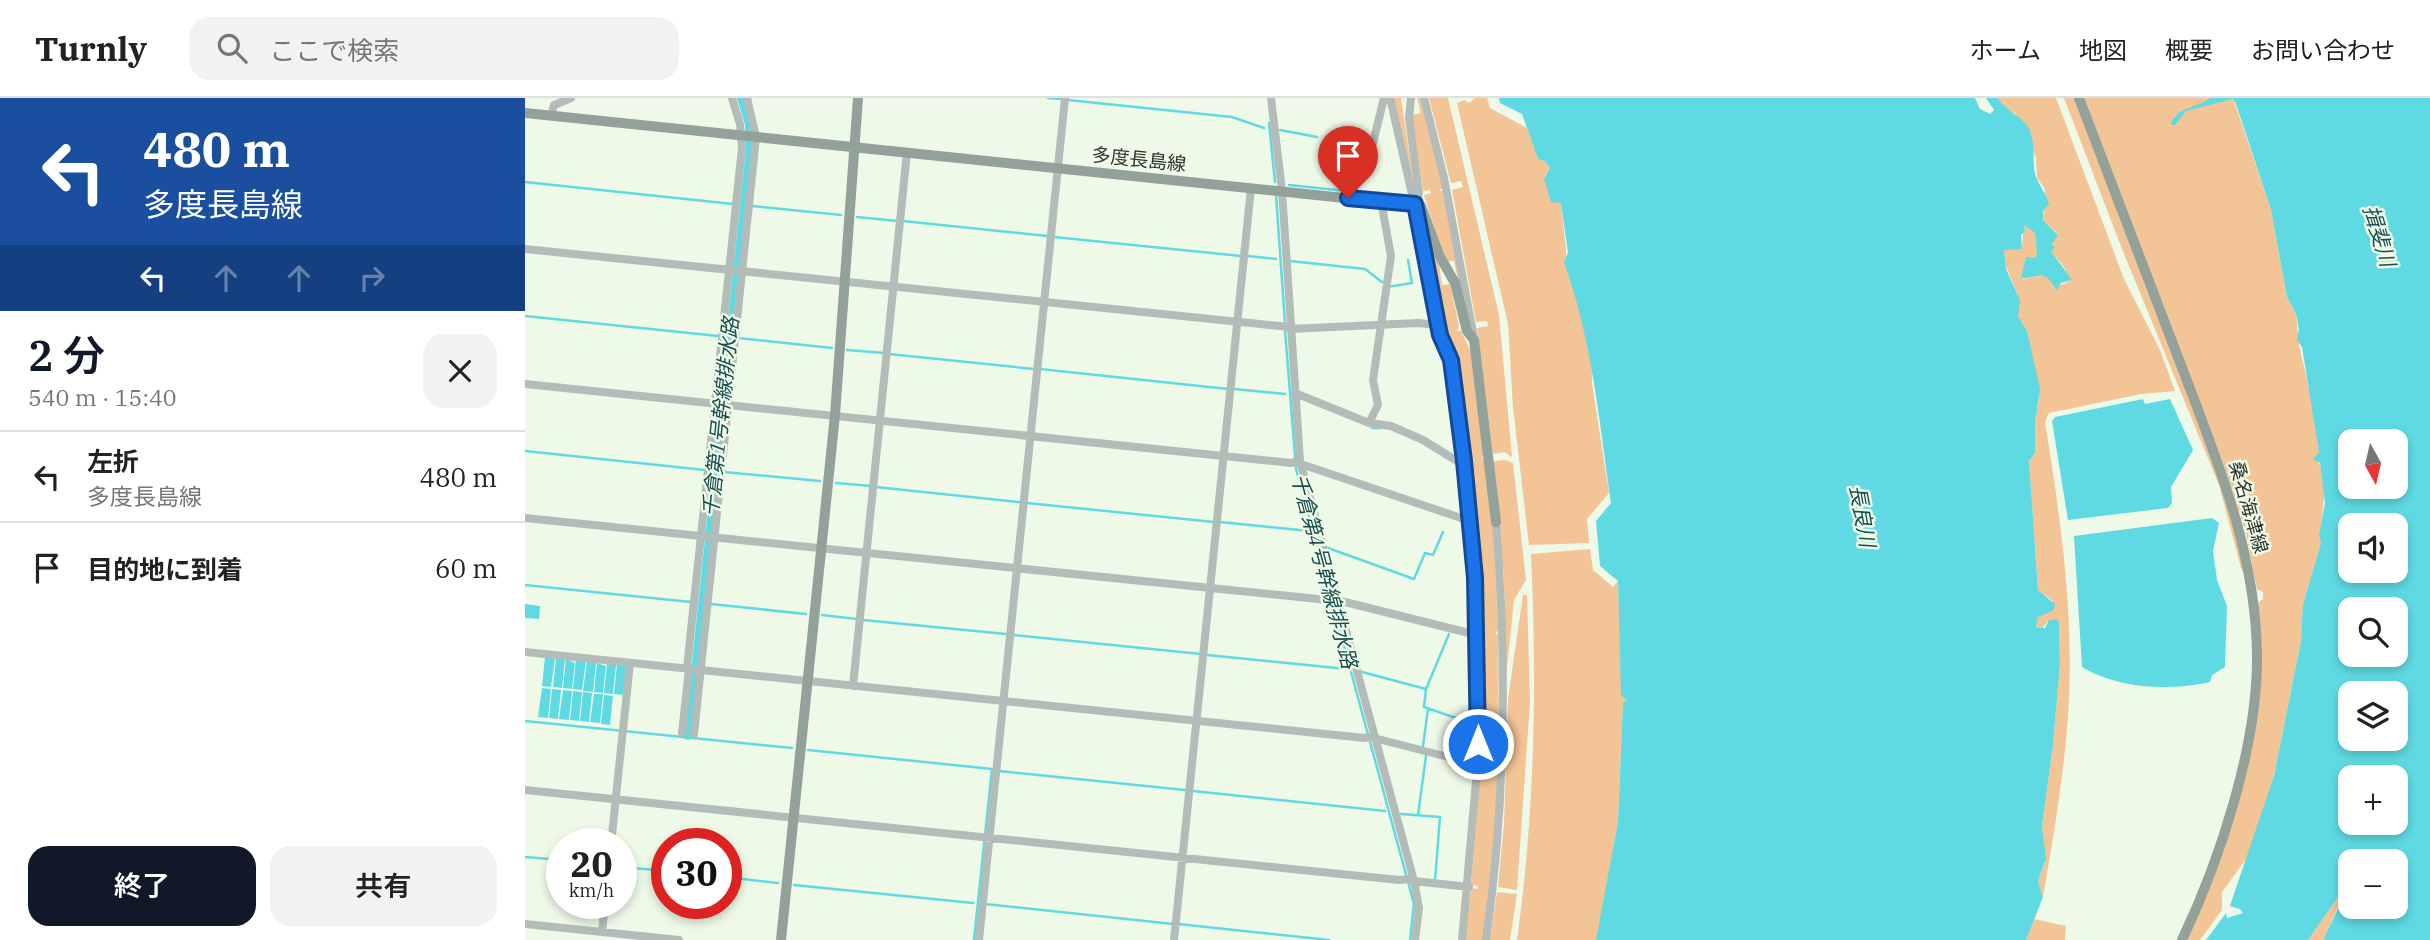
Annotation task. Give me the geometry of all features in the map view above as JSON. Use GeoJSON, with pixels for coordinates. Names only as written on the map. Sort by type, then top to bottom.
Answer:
{"type":"FeatureCollection","features":[{"type":"Feature","properties":{"kind":"main road"},"geometry":{"type":"LineString","coordinates":[[781,940],[835,415],[858,98]]}},
{"type":"Feature","properties":{"kind":"main road","name":"桑名海津線"},"geometry":{"type":"LineString","coordinates":[[2079,98],[2227,485],[2245,549],[2255,605],[2257,658],[2240,774],[2211,871],[2182,940]]}},
{"type":"Feature","properties":{"kind":"main road","name":"多度長島線"},"geometry":{"type":"LineString","coordinates":[[525,113],[1415,204]]}},
{"type":"Feature","properties":{"kind":"main road"},"geometry":{"type":"LineString","coordinates":[[1415,204],[1424,209],[1439,255],[1455,283],[1467,331],[1474,340],[1496,522]]}},
{"type":"Feature","properties":{"kind":"street"},"geometry":{"type":"LineString","coordinates":[[551,116],[554,105],[571,98]]}},
{"type":"Feature","properties":{"kind":"street"},"geometry":{"type":"LineString","coordinates":[[694,734],[693,669],[702,536],[716,403],[735,271],[748,136],[732,98]]}},
{"type":"Feature","properties":{"kind":"street"},"geometry":{"type":"LineString","coordinates":[[682,733],[714,537],[728,404],[735,271],[748,136],[747,98]]}},
{"type":"Feature","properties":{"kind":"street"},"geometry":{"type":"LineString","coordinates":[[979,940],[986,838],[1003,701],[1065,98]]}},
{"type":"Feature","properties":{"kind":"street"},"geometry":{"type":"LineString","coordinates":[[1271,98],[1282,191],[1287,328],[1295,393],[1297,462],[1419,908],[1415,940]]}},
{"type":"Feature","properties":{"kind":"street"},"geometry":{"type":"LineString","coordinates":[[1348,198],[1370,155],[1384,98]]}},
{"type":"Feature","properties":{"kind":"street"},"geometry":{"type":"LineString","coordinates":[[1389,98],[1415,204],[1438,326],[1451,360],[1470,518],[1477,635],[1478,758],[1469,887],[1462,940]]}},
{"type":"Feature","properties":{"kind":"street"},"geometry":{"type":"LineString","coordinates":[[1411,98],[1409,118],[1419,194],[1415,204]]}},
{"type":"Feature","properties":{"kind":"street"},"geometry":{"type":"LineString","coordinates":[[1424,98],[1444,178],[1474,340]]}},
{"type":"Feature","properties":{"kind":"street"},"geometry":{"type":"LineString","coordinates":[[853,686],[907,152]]}},
{"type":"Feature","properties":{"kind":"street"},"geometry":{"type":"LineString","coordinates":[[1174,940],[1251,188]]}},
{"type":"Feature","properties":{"kind":"street"},"geometry":{"type":"LineString","coordinates":[[1370,423],[1379,400],[1373,380],[1379,324],[1391,256],[1381,201]]}},
{"type":"Feature","properties":{"kind":"street"},"geometry":{"type":"LineString","coordinates":[[525,249],[1287,328],[1379,324],[1438,326]]}},
{"type":"Feature","properties":{"kind":"street"},"geometry":{"type":"LineString","coordinates":[[525,384],[1297,462],[1464,519],[1470,518]]}},
{"type":"Feature","properties":{"kind":"street"},"geometry":{"type":"LineString","coordinates":[[1295,393],[1370,423],[1391,426],[1423,440],[1465,466]]}},
{"type":"Feature","properties":{"kind":"street"},"geometry":{"type":"LineString","coordinates":[[525,518],[1334,600],[1477,635]]}},
{"type":"Feature","properties":{"kind":"street"},"geometry":{"type":"LineString","coordinates":[[1486,940],[1501,824],[1503,761],[1503,634],[1496,522]]}},
{"type":"Feature","properties":{"kind":"street"},"geometry":{"type":"LineString","coordinates":[[525,652],[1371,737],[1456,759],[1478,758]]}},
{"type":"Feature","properties":{"kind":"street"},"geometry":{"type":"LineString","coordinates":[[612,828],[630,663]]}},
{"type":"Feature","properties":{"kind":"street"},"geometry":{"type":"LineString","coordinates":[[525,790],[1469,887]]}},
{"type":"Feature","properties":{"kind":"street"},"geometry":{"type":"LineString","coordinates":[[602,932],[603,919]]}},
{"type":"Feature","properties":{"kind":"street"},"geometry":{"type":"LineString","coordinates":[[525,925],[679,940]]}},
{"type":"Feature","properties":{"kind":"shaded area"},"geometry":{"type":"Polygon","coordinates":[[[1393,98],[1401,98],[1413,178],[1412,178],[1393,98]]]}},
{"type":"Feature","properties":{"kind":"shaded area"},"geometry":{"type":"Polygon","coordinates":[[[1417,98],[1420,98],[1443,186],[1440,191],[1444,191],[1468,324],[1454,261],[1445,262],[1424,195],[1431,193],[1430,190],[1423,191],[1412,115],[1421,113],[1417,98]]]}},
{"type":"Feature","properties":{"kind":"shaded area"},"geometry":{"type":"Polygon","coordinates":[[[1429,98],[1448,98],[1499,315],[1512,457],[1504,452],[1493,454],[1477,328],[1488,326],[1487,321],[1476,322],[1452,190],[1463,187],[1461,181],[1451,183],[1429,98]]]}},
{"type":"Feature","properties":{"kind":"shaded area"},"geometry":{"type":"Polygon","coordinates":[[[1475,98],[1487,98],[1490,108],[1527,128],[1538,159],[1545,160],[1550,168],[1545,176],[1558,202],[1561,202],[1567,260],[1592,357],[1592,383],[1609,493],[1587,519],[1589,543],[1529,545],[1513,407],[1508,324],[1457,103],[1464,100],[1469,103],[1475,98]]]}},
{"type":"Feature","properties":{"kind":"shaded area"},"geometry":{"type":"Polygon","coordinates":[[[1998,98],[2056,98],[2124,279],[2160,350],[2175,391],[2141,394],[2049,413],[2045,422],[2062,541],[2070,660],[2064,760],[2043,897],[2038,881],[2045,863],[2042,826],[2060,664],[2059,623],[2048,621],[2041,630],[2036,628],[2038,617],[2053,601],[2038,590],[2029,461],[2035,453],[2035,423],[2039,398],[2027,332],[2018,316],[2017,293],[2005,264],[2004,249],[2022,246],[2024,225],[2035,233],[2037,254],[2035,258],[2025,260],[2023,279],[2045,275],[2059,286],[2070,281],[2064,267],[2051,251],[2056,232],[2043,220],[2045,189],[2037,178],[2036,157],[2015,113],[2004,109],[1998,98]]]}},
{"type":"Feature","properties":{"kind":"shaded area"},"geometry":{"type":"Polygon","coordinates":[[[2064,98],[2075,98],[2219,476],[2247,579],[2241,568],[2219,485],[2122,249],[2064,98]]]}},
{"type":"Feature","properties":{"kind":"shaded area"},"geometry":{"type":"Polygon","coordinates":[[[2084,98],[2233,98],[2271,210],[2287,297],[2296,314],[2299,345],[2315,414],[2319,453],[2314,457],[2320,465],[2324,487],[2321,543],[2303,604],[2301,641],[2274,776],[2240,908],[2230,906],[2246,859],[2222,892],[2222,910],[2200,940],[2186,940],[2232,817],[2261,638],[2258,603],[2263,599],[2263,592],[2257,589],[2246,533],[2224,466],[2084,98]]]}},
{"type":"Feature","properties":{"kind":"shaded area"},"geometry":{"type":"Polygon","coordinates":[[[1421,212],[1439,264],[1442,285],[1450,284],[1459,326],[1457,331],[1461,331],[1473,356],[1485,455],[1482,456],[1483,461],[1486,460],[1493,523],[1498,631],[1495,632],[1498,636],[1499,756],[1496,756],[1499,760],[1496,823],[1483,940],[1464,940],[1471,888],[1477,889],[1478,886],[1471,885],[1481,759],[1487,760],[1487,757],[1481,756],[1480,636],[1486,634],[1479,633],[1467,463],[1474,461],[1473,458],[1466,459],[1453,357],[1440,327],[1447,325],[1440,324],[1421,212]]]}},
{"type":"Feature","properties":{"kind":"shaded area"},"geometry":{"type":"Polygon","coordinates":[[[1435,330],[1448,358],[1460,457],[1456,458],[1445,361],[1435,330]]]}},
{"type":"Feature","properties":{"kind":"shaded area"},"geometry":{"type":"Polygon","coordinates":[[[1505,460],[1513,463],[1526,580],[1514,600],[1506,677],[1504,577],[1493,461],[1505,460]]]}},
{"type":"Feature","properties":{"kind":"shaded area"},"geometry":{"type":"Polygon","coordinates":[[[1590,549],[1593,570],[1613,587],[1618,581],[1622,697],[1627,700],[1623,702],[1618,822],[1600,924],[1596,940],[1517,940],[1528,844],[1533,747],[1531,554],[1590,549]]]}},
{"type":"Feature","properties":{"kind":"shaded area"},"geometry":{"type":"Polygon","coordinates":[[[1523,595],[1527,595],[1530,702],[1517,890],[1498,887],[1504,824],[1508,699],[1523,595]]]}},
{"type":"Feature","properties":{"kind":"shaded area"},"geometry":{"type":"Polygon","coordinates":[[[1497,892],[1517,894],[1510,940],[1490,940],[1497,892]]]}},
{"type":"Feature","properties":{"kind":"shaded area"},"geometry":{"type":"Polygon","coordinates":[[[2338,897],[2338,907],[2323,940],[2308,940],[2338,897]]]}},
{"type":"Feature","properties":{"kind":"shaded area"},"geometry":{"type":"Polygon","coordinates":[[[2034,919],[2066,926],[2065,940],[2026,940],[2034,919]]]}},
{"type":"Feature","properties":{"kind":"water","name":"千倉第1号幹線排水路"},"geometry":{"type":"Polygon","coordinates":[[[737,98],[744,98],[750,116],[752,148],[690,740],[684,739],[746,148],[745,125],[737,98]]]}},
{"type":"Feature","properties":{"kind":"water","name":"長良川"},"geometry":{"type":"Polygon","coordinates":[[[1499,98],[1975,98],[1980,109],[1990,114],[1994,110],[1986,98],[1998,98],[2029,129],[2035,174],[2049,204],[2043,211],[2043,220],[2058,235],[2052,244],[2055,248],[2051,251],[2072,280],[2061,283],[2057,291],[2045,276],[2021,278],[2026,257],[2035,258],[2037,254],[2035,233],[2024,225],[2025,232],[2021,235],[2022,249],[2004,250],[2006,269],[2020,300],[2018,316],[2027,331],[2040,389],[2035,423],[2035,453],[2029,461],[2038,590],[2055,604],[2054,610],[2038,617],[2036,628],[2045,628],[2049,620],[2057,619],[2059,623],[2060,664],[2042,826],[2046,859],[2038,881],[2043,897],[2026,940],[1596,940],[1618,822],[1623,702],[1627,700],[1621,696],[1618,581],[1600,566],[1596,521],[1611,503],[1588,350],[1564,262],[1568,253],[1561,203],[1551,202],[1544,179],[1550,168],[1545,161],[1538,159],[1522,114],[1500,103],[1499,98]]]}},
{"type":"Feature","properties":{"kind":"water","name":"揖斐川"},"geometry":{"type":"Polygon","coordinates":[[[2210,98],[2430,98],[2430,940],[2323,940],[2338,908],[2338,919],[2408,919],[2408,849],[2338,849],[2338,897],[2308,940],[2206,940],[2226,913],[2227,918],[2243,913],[2230,906],[2274,776],[2301,641],[2303,604],[2321,543],[2319,535],[2325,503],[2320,463],[2313,459],[2319,452],[2302,347],[2297,340],[2299,330],[2296,314],[2287,297],[2271,210],[2236,104],[2233,99],[2186,111],[2175,125],[2171,125],[2182,111],[2210,98]]]}},
{"type":"Feature","properties":{"kind":"water"},"geometry":{"type":"Polygon","coordinates":[[[2143,399],[2145,404],[2170,399],[2193,450],[2171,487],[2172,503],[2168,508],[2068,520],[2052,421],[2055,417],[2143,399]]]}},
{"type":"Feature","properties":{"kind":"water"},"geometry":{"type":"Polygon","coordinates":[[[2212,518],[2219,523],[2213,551],[2217,580],[2227,606],[2225,667],[2212,675],[2210,682],[2161,687],[2112,680],[2082,667],[2074,536],[2212,518]]]}},
{"type":"Feature","properties":{"kind":"water"},"geometry":{"type":"Polygon","coordinates":[[[525,604],[540,606],[539,619],[525,618],[525,604]]]}},
{"type":"Feature","properties":{"kind":"water"},"geometry":{"type":"Polygon","coordinates":[[[545,657],[555,658],[551,687],[542,686],[545,657]]]}},
{"type":"Feature","properties":{"kind":"water"},"geometry":{"type":"Polygon","coordinates":[[[556,658],[565,659],[562,688],[553,687],[556,658]]]}},
{"type":"Feature","properties":{"kind":"water"},"geometry":{"type":"Polygon","coordinates":[[[566,659],[575,663],[572,689],[563,688],[566,659]]]}},
{"type":"Feature","properties":{"kind":"water"},"geometry":{"type":"Polygon","coordinates":[[[576,660],[586,661],[582,690],[573,689],[576,660]]]}},
{"type":"Feature","properties":{"kind":"water"},"geometry":{"type":"Polygon","coordinates":[[[587,662],[596,663],[593,692],[583,691],[587,662]]]}},
{"type":"Feature","properties":{"kind":"water"},"geometry":{"type":"Polygon","coordinates":[[[597,663],[606,666],[603,693],[594,692],[597,663]]]}},
{"type":"Feature","properties":{"kind":"water"},"geometry":{"type":"Polygon","coordinates":[[[607,664],[616,665],[613,694],[604,693],[607,664]]]}},
{"type":"Feature","properties":{"kind":"water"},"geometry":{"type":"Polygon","coordinates":[[[617,665],[626,666],[623,695],[614,694],[617,665]]]}},
{"type":"Feature","properties":{"kind":"water"},"geometry":{"type":"Polygon","coordinates":[[[542,688],[551,689],[548,718],[538,717],[542,688]]]}},
{"type":"Feature","properties":{"kind":"water"},"geometry":{"type":"Polygon","coordinates":[[[552,689],[561,690],[558,719],[549,718],[552,689]]]}},
{"type":"Feature","properties":{"kind":"water"},"geometry":{"type":"Polygon","coordinates":[[[563,690],[572,691],[569,720],[559,719],[563,690]]]}},
{"type":"Feature","properties":{"kind":"water"},"geometry":{"type":"Polygon","coordinates":[[[573,691],[582,692],[579,721],[570,720],[573,691]]]}},
{"type":"Feature","properties":{"kind":"water"},"geometry":{"type":"Polygon","coordinates":[[[583,692],[592,693],[589,722],[580,721],[583,692]]]}},
{"type":"Feature","properties":{"kind":"water"},"geometry":{"type":"Polygon","coordinates":[[[594,694],[603,694],[600,723],[590,722],[594,694]]]}},
{"type":"Feature","properties":{"kind":"water"},"geometry":{"type":"Polygon","coordinates":[[[604,695],[613,696],[610,725],[601,724],[604,695]]]}},
{"type":"Feature","properties":{"kind":"waterway"},"geometry":{"type":"LineString","coordinates":[[1048,98],[1062,99]]}},
{"type":"Feature","properties":{"kind":"waterway"},"geometry":{"type":"LineString","coordinates":[[1068,100],[1232,117],[1264,128]]}},
{"type":"Feature","properties":{"kind":"waterway","name":"千倉第4号幹線排水路"},"geometry":{"type":"LineString","coordinates":[[1269,123],[1275,182]]}},
{"type":"Feature","properties":{"kind":"waterway"},"geometry":{"type":"LineString","coordinates":[[1280,130],[1317,137]]}},
{"type":"Feature","properties":{"kind":"waterway"},"geometry":{"type":"LineString","coordinates":[[1289,185],[1346,191],[1360,162]]}},
{"type":"Feature","properties":{"kind":"waterway"},"geometry":{"type":"LineString","coordinates":[[525,182],[733,204]]}},
{"type":"Feature","properties":{"kind":"waterway","name":"千倉第4号幹線排水路"},"geometry":{"type":"LineString","coordinates":[[1276,195],[1285,323]]}},
{"type":"Feature","properties":{"kind":"waterway"},"geometry":{"type":"LineString","coordinates":[[752,206],[841,215]]}},
{"type":"Feature","properties":{"kind":"waterway"},"geometry":{"type":"LineString","coordinates":[[857,217],[898,221]]}},
{"type":"Feature","properties":{"kind":"waterway"},"geometry":{"type":"LineString","coordinates":[[903,221],[1047,236]]}},
{"type":"Feature","properties":{"kind":"waterway"},"geometry":{"type":"LineString","coordinates":[[1054,237],[1241,256]]}},
{"type":"Feature","properties":{"kind":"waterway"},"geometry":{"type":"LineString","coordinates":[[1248,256],[1276,259]]}},
{"type":"Feature","properties":{"kind":"waterway"},"geometry":{"type":"LineString","coordinates":[[1387,287],[1412,283],[1408,260]]}},
{"type":"Feature","properties":{"kind":"waterway"},"geometry":{"type":"LineString","coordinates":[[1290,261],[1365,269],[1382,282]]}},
{"type":"Feature","properties":{"kind":"waterway","name":"千倉第1号幹線排水路"},"geometry":{"type":"LineString","coordinates":[[525,316],[718,336]]}},
{"type":"Feature","properties":{"kind":"waterway","name":"千倉第4号幹線排水路"},"geometry":{"type":"LineString","coordinates":[[1285,330],[1296,469],[1414,904],[1410,940]]}},
{"type":"Feature","properties":{"kind":"waterway","name":"千倉第1号幹線排水路"},"geometry":{"type":"LineString","coordinates":[[738,338],[832,348]]}},
{"type":"Feature","properties":{"kind":"waterway"},"geometry":{"type":"LineString","coordinates":[[847,350],[884,353]]}},
{"type":"Feature","properties":{"kind":"waterway"},"geometry":{"type":"LineString","coordinates":[[889,354],[1034,369]]}},
{"type":"Feature","properties":{"kind":"waterway"},"geometry":{"type":"LineString","coordinates":[[1040,369],[1228,389]]}},
{"type":"Feature","properties":{"kind":"waterway"},"geometry":{"type":"LineString","coordinates":[[1234,389],[1285,394]]}},
{"type":"Feature","properties":{"kind":"waterway"},"geometry":{"type":"LineString","coordinates":[[1372,428],[1380,428]]}},
{"type":"Feature","properties":{"kind":"waterway","name":"千倉第1号幹線排水路"},"geometry":{"type":"LineString","coordinates":[[525,451],[705,470]]}},
{"type":"Feature","properties":{"kind":"waterway","name":"千倉第1号幹線排水路"},"geometry":{"type":"LineString","coordinates":[[724,472],[820,481]]}},
{"type":"Feature","properties":{"kind":"waterway"},"geometry":{"type":"LineString","coordinates":[[836,483],[871,486]]}},
{"type":"Feature","properties":{"kind":"waterway"},"geometry":{"type":"LineString","coordinates":[[876,487],[1019,502]]}},
{"type":"Feature","properties":{"kind":"waterway"},"geometry":{"type":"LineString","coordinates":[[1027,503],[1214,522]]}},
{"type":"Feature","properties":{"kind":"waterway"},"geometry":{"type":"LineString","coordinates":[[1220,522],[1309,531]]}},
{"type":"Feature","properties":{"kind":"waterway"},"geometry":{"type":"LineString","coordinates":[[1328,548],[1414,579],[1425,553],[1433,555],[1443,532]]}},
{"type":"Feature","properties":{"kind":"waterway"},"geometry":{"type":"LineString","coordinates":[[525,585],[691,602]]}},
{"type":"Feature","properties":{"kind":"waterway"},"geometry":{"type":"LineString","coordinates":[[711,604],[806,614]]}},
{"type":"Feature","properties":{"kind":"waterway"},"geometry":{"type":"LineString","coordinates":[[822,615],[857,619]]}},
{"type":"Feature","properties":{"kind":"waterway"},"geometry":{"type":"LineString","coordinates":[[863,620],[1006,634]]}},
{"type":"Feature","properties":{"kind":"waterway"},"geometry":{"type":"LineString","coordinates":[[1426,689],[1449,634]]}},
{"type":"Feature","properties":{"kind":"waterway"},"geometry":{"type":"LineString","coordinates":[[1013,635],[1201,654]]}},
{"type":"Feature","properties":{"kind":"waterway"},"geometry":{"type":"LineString","coordinates":[[1207,655],[1346,669]]}},
{"type":"Feature","properties":{"kind":"waterway"},"geometry":{"type":"LineString","coordinates":[[1362,672],[1426,689],[1424,707],[1459,719]]}},
{"type":"Feature","properties":{"kind":"waterway"},"geometry":{"type":"LineString","coordinates":[[1423,746],[1428,709]]}},
{"type":"Feature","properties":{"kind":"waterway"},"geometry":{"type":"LineString","coordinates":[[525,721],[792,748]]}},
{"type":"Feature","properties":{"kind":"waterway"},"geometry":{"type":"LineString","coordinates":[[808,750],[992,769],[974,940]]}},
{"type":"Feature","properties":{"kind":"waterway"},"geometry":{"type":"LineString","coordinates":[[1418,815],[1426,756]]}},
{"type":"Feature","properties":{"kind":"waterway"},"geometry":{"type":"LineString","coordinates":[[999,771],[1185,790]]}},
{"type":"Feature","properties":{"kind":"waterway"},"geometry":{"type":"LineString","coordinates":[[1193,791],[1385,811]]}},
{"type":"Feature","properties":{"kind":"waterway"},"geometry":{"type":"LineString","coordinates":[[1401,814],[1440,817],[1435,880]]}},
{"type":"Feature","properties":{"kind":"waterway"},"geometry":{"type":"LineString","coordinates":[[525,857],[546,859]]}},
{"type":"Feature","properties":{"kind":"waterway"},"geometry":{"type":"LineString","coordinates":[[637,868],[651,870]]}},
{"type":"Feature","properties":{"kind":"waterway"},"geometry":{"type":"LineString","coordinates":[[742,879],[778,883]]}},
{"type":"Feature","properties":{"kind":"waterway"},"geometry":{"type":"LineString","coordinates":[[794,885],[973,903]]}},
{"type":"Feature","properties":{"kind":"waterway"},"geometry":{"type":"LineString","coordinates":[[985,904],[1173,924]]}},
{"type":"Feature","properties":{"kind":"waterway"},"geometry":{"type":"LineString","coordinates":[[1178,924],[1329,940]]}},
{"type":"Feature","properties":{"kind":"route"},"geometry":{"type":"LineString","coordinates":[[1348,198],[1415,204],[1440,335],[1451,360],[1464,461],[1475,578],[1478,744]]}}]}
